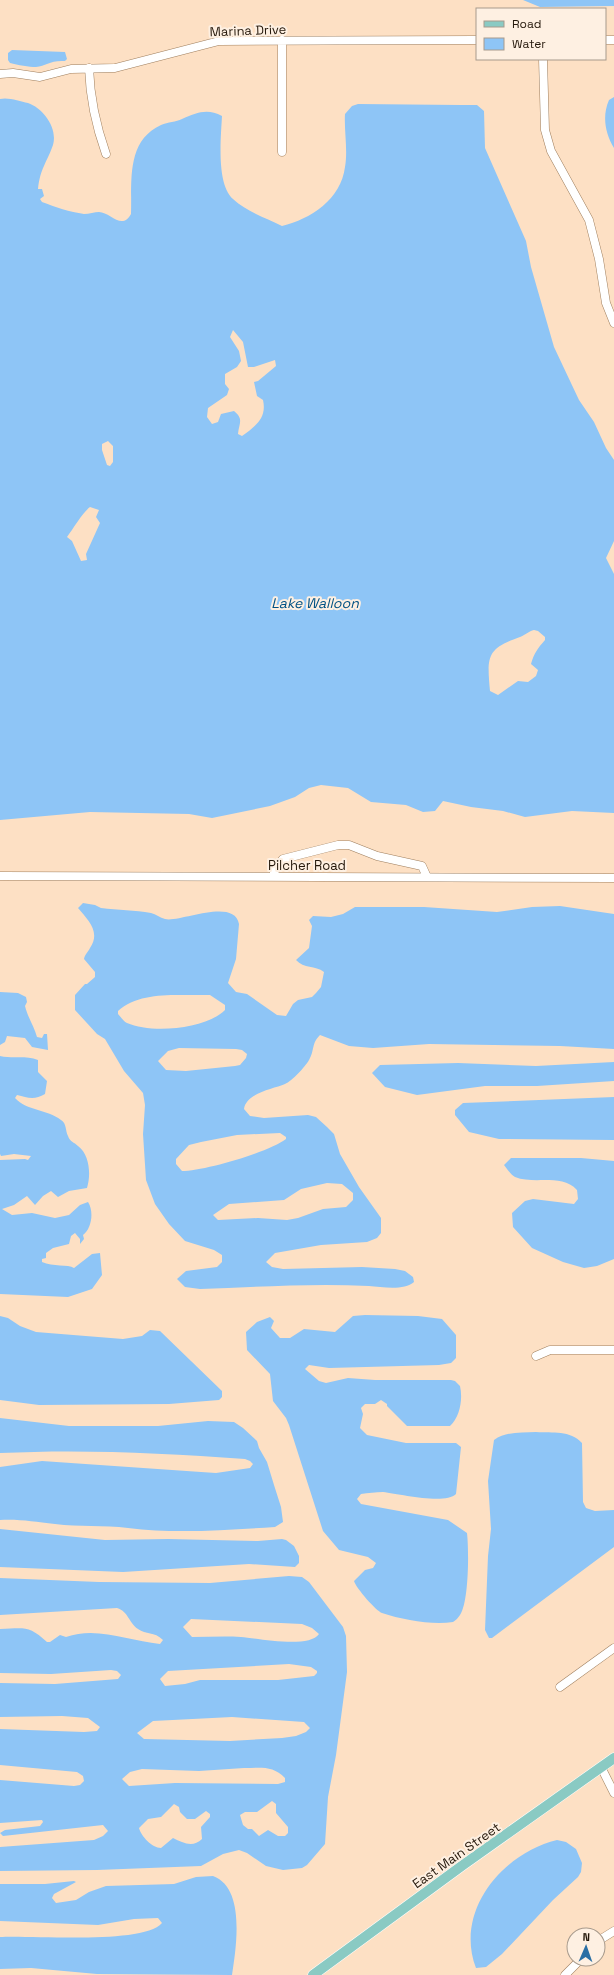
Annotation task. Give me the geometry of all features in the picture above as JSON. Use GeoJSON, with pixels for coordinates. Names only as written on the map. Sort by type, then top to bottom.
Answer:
{"type":"FeatureCollection","features":[{"type":"Feature","properties":{"kind":"main road","name":"East Main Street"},"geometry":{"type":"LineString","coordinates":[[313,1975],[463,1865],[614,1758]]}},
{"type":"Feature","properties":{"kind":"street"},"geometry":{"type":"LineString","coordinates":[[282,40],[282,152]]}},
{"type":"Feature","properties":{"kind":"street","name":"Marina Drive"},"geometry":{"type":"LineString","coordinates":[[0,74],[13,73],[40,77],[61,71],[128,66],[219,41],[476,40]]}},
{"type":"Feature","properties":{"kind":"street"},"geometry":{"type":"LineString","coordinates":[[543,60],[545,130],[551,151],[588,220],[599,259],[606,303],[614,323]]}},
{"type":"Feature","properties":{"kind":"street"},"geometry":{"type":"LineString","coordinates":[[89,68],[89,85],[96,119],[106,154]]}},
{"type":"Feature","properties":{"kind":"street"},"geometry":{"type":"LineString","coordinates":[[273,877],[276,867],[283,859],[338,845],[349,845],[376,856],[422,866],[427,878]]}},
{"type":"Feature","properties":{"kind":"street","name":"Pilcher Road"},"geometry":{"type":"LineString","coordinates":[[0,876],[614,878]]}},
{"type":"Feature","properties":{"kind":"street"},"geometry":{"type":"LineString","coordinates":[[536,1356],[550,1350],[614,1350]]}},
{"type":"Feature","properties":{"kind":"street"},"geometry":{"type":"LineString","coordinates":[[560,1687],[614,1648]]}},
{"type":"Feature","properties":{"kind":"street"},"geometry":{"type":"LineString","coordinates":[[601,1767],[614,1793]]}},
{"type":"Feature","properties":{"kind":"street"},"geometry":{"type":"LineString","coordinates":[[565,1975],[573,1967]]}},
{"type":"Feature","properties":{"kind":"water"},"geometry":{"type":"Polygon","coordinates":[[[523,0],[614,0],[614,6],[540,7],[523,0]]]}},
{"type":"Feature","properties":{"kind":"water"},"geometry":{"type":"Polygon","coordinates":[[[12,50],[65,52],[67,59],[65,61],[56,61],[36,67],[23,66],[10,63],[8,60],[8,53],[12,50]]]}},
{"type":"Feature","properties":{"kind":"water"},"geometry":{"type":"Polygon","coordinates":[[[614,97],[614,148],[608,136],[605,118],[609,100],[614,97]]]}},
{"type":"Feature","properties":{"kind":"water","name":"Lake Walloon"},"geometry":{"type":"Polygon","coordinates":[[[7,98],[34,106],[44,114],[51,126],[54,139],[53,145],[42,171],[38,189],[42,189],[44,196],[40,199],[42,202],[84,214],[97,212],[103,213],[120,221],[124,221],[131,214],[133,163],[136,151],[142,141],[150,132],[161,125],[180,120],[197,113],[211,112],[222,116],[221,160],[224,183],[228,192],[238,204],[244,208],[282,226],[293,223],[314,213],[331,198],[338,189],[346,161],[345,114],[352,106],[358,104],[477,105],[484,111],[485,148],[526,241],[531,267],[554,347],[579,400],[594,422],[606,448],[614,460],[614,541],[606,558],[614,574],[614,813],[572,811],[525,817],[503,811],[471,807],[443,801],[435,811],[423,812],[406,805],[371,802],[348,788],[321,785],[309,788],[295,797],[270,806],[212,818],[189,814],[90,812],[0,820],[0,99],[7,98]],[[233,330],[230,337],[239,351],[241,361],[237,367],[225,374],[225,384],[229,389],[227,395],[208,408],[207,417],[212,424],[218,422],[221,414],[234,411],[240,419],[238,434],[242,436],[252,429],[262,417],[264,406],[263,400],[257,396],[254,382],[258,381],[276,366],[275,360],[254,367],[248,367],[243,342],[233,330]],[[108,441],[102,444],[102,450],[107,465],[110,466],[113,462],[113,446],[108,441]],[[90,507],[67,537],[72,541],[81,561],[87,560],[86,554],[100,523],[96,517],[99,510],[90,507]],[[532,631],[509,641],[495,650],[489,662],[490,691],[498,695],[518,681],[528,682],[536,676],[538,670],[531,664],[536,651],[545,640],[545,637],[538,631],[532,631]]]}},
{"type":"Feature","properties":{"kind":"water"},"geometry":{"type":"Polygon","coordinates":[[[83,903],[95,905],[101,908],[151,913],[165,919],[217,912],[227,912],[235,916],[239,924],[236,959],[228,983],[236,992],[247,994],[277,1015],[286,1016],[293,1004],[298,1000],[312,997],[321,987],[324,972],[317,968],[302,965],[296,960],[309,948],[312,926],[309,920],[313,916],[331,917],[343,914],[355,907],[424,907],[497,912],[532,907],[560,906],[614,914],[614,1049],[560,1046],[429,1044],[373,1048],[349,1046],[320,1035],[315,1041],[309,1060],[295,1077],[285,1084],[255,1095],[246,1104],[244,1109],[250,1116],[264,1118],[308,1115],[316,1117],[334,1134],[340,1154],[359,1187],[381,1218],[381,1233],[377,1238],[367,1242],[321,1245],[275,1253],[266,1262],[272,1267],[283,1269],[362,1267],[395,1269],[405,1271],[413,1277],[414,1282],[405,1287],[393,1288],[327,1285],[200,1289],[185,1287],[177,1279],[186,1271],[217,1267],[222,1262],[222,1255],[214,1250],[185,1241],[169,1224],[155,1204],[146,1180],[143,1134],[145,1105],[143,1093],[124,1071],[105,1039],[97,1034],[75,1010],[75,995],[85,984],[95,977],[95,972],[84,959],[93,942],[94,931],[92,926],[78,908],[83,903]],[[210,995],[149,997],[138,1000],[127,1004],[118,1011],[118,1014],[127,1023],[150,1028],[164,1029],[178,1028],[205,1022],[225,1010],[225,1005],[210,995]],[[179,1048],[168,1051],[158,1061],[166,1070],[186,1071],[240,1065],[246,1058],[247,1054],[242,1050],[236,1049],[179,1048]],[[280,1133],[237,1135],[189,1145],[176,1159],[176,1164],[182,1171],[205,1168],[251,1155],[278,1144],[286,1139],[286,1137],[280,1133]],[[327,1183],[301,1189],[284,1200],[229,1204],[213,1215],[218,1220],[258,1218],[287,1220],[298,1218],[323,1209],[346,1207],[353,1200],[353,1193],[342,1184],[327,1183]]]}},
{"type":"Feature","properties":{"kind":"water"},"geometry":{"type":"Polygon","coordinates":[[[0,992],[18,993],[26,997],[27,1002],[25,1006],[37,1037],[42,1038],[44,1034],[47,1034],[48,1050],[32,1047],[25,1038],[7,1036],[5,1042],[0,1045],[0,992]]]}},
{"type":"Feature","properties":{"kind":"water"},"geometry":{"type":"Polygon","coordinates":[[[0,1056],[38,1060],[38,1072],[47,1081],[45,1094],[31,1098],[17,1095],[15,1098],[31,1108],[55,1116],[63,1122],[70,1140],[82,1150],[85,1155],[89,1171],[87,1188],[69,1191],[58,1197],[51,1191],[43,1196],[35,1205],[27,1196],[14,1205],[2,1209],[12,1215],[32,1213],[55,1218],[69,1215],[80,1205],[88,1202],[91,1210],[91,1219],[86,1232],[83,1235],[84,1239],[80,1244],[80,1239],[75,1233],[71,1236],[69,1244],[53,1248],[46,1253],[46,1258],[42,1259],[42,1262],[46,1264],[74,1268],[92,1254],[100,1253],[102,1275],[92,1289],[68,1297],[0,1294],[0,1160],[28,1160],[31,1156],[14,1154],[1,1156],[0,1154],[0,1056]]]}},
{"type":"Feature","properties":{"kind":"water"},"geometry":{"type":"Polygon","coordinates":[[[614,1062],[614,1081],[537,1086],[485,1086],[417,1095],[385,1087],[372,1073],[380,1065],[458,1063],[536,1066],[614,1062]]]}},
{"type":"Feature","properties":{"kind":"water"},"geometry":{"type":"Polygon","coordinates":[[[614,1097],[614,1140],[499,1139],[469,1132],[455,1115],[455,1110],[463,1103],[614,1097]]]}},
{"type":"Feature","properties":{"kind":"water"},"geometry":{"type":"Polygon","coordinates":[[[511,1158],[581,1158],[614,1161],[614,1259],[597,1266],[584,1268],[563,1262],[532,1248],[513,1227],[512,1213],[525,1201],[533,1199],[574,1204],[578,1199],[577,1190],[571,1185],[563,1182],[530,1180],[515,1177],[504,1165],[511,1158]]]}},
{"type":"Feature","properties":{"kind":"water"},"geometry":{"type":"Polygon","coordinates":[[[0,1316],[8,1318],[20,1326],[36,1332],[123,1339],[142,1336],[150,1330],[160,1331],[222,1391],[222,1397],[219,1400],[169,1404],[39,1405],[0,1400],[0,1316]]]}},
{"type":"Feature","properties":{"kind":"water"},"geometry":{"type":"Polygon","coordinates":[[[353,1316],[418,1316],[442,1319],[456,1335],[456,1358],[451,1363],[439,1365],[329,1368],[309,1365],[305,1369],[319,1381],[326,1383],[348,1378],[375,1380],[451,1380],[455,1381],[460,1386],[460,1408],[456,1418],[450,1426],[407,1426],[387,1406],[387,1404],[381,1400],[375,1404],[365,1404],[361,1408],[363,1414],[360,1428],[367,1435],[406,1443],[456,1443],[461,1447],[456,1494],[442,1499],[433,1499],[378,1492],[361,1494],[357,1499],[361,1504],[448,1520],[467,1533],[467,1588],[463,1608],[460,1615],[453,1622],[436,1623],[418,1621],[382,1613],[362,1594],[354,1581],[365,1570],[373,1568],[376,1563],[368,1557],[339,1550],[323,1531],[289,1425],[286,1418],[273,1401],[270,1374],[247,1350],[246,1332],[257,1322],[270,1317],[274,1321],[271,1328],[280,1338],[290,1338],[304,1329],[335,1332],[353,1316]]]}},
{"type":"Feature","properties":{"kind":"water"},"geometry":{"type":"Polygon","coordinates":[[[0,1418],[69,1426],[158,1426],[208,1421],[234,1422],[257,1441],[259,1448],[267,1462],[281,1507],[283,1522],[275,1527],[164,1531],[64,1525],[21,1520],[0,1520],[0,1467],[42,1461],[216,1473],[250,1468],[253,1464],[245,1459],[153,1453],[61,1451],[0,1453],[0,1418]]]}},
{"type":"Feature","properties":{"kind":"water"},"geometry":{"type":"Polygon","coordinates":[[[555,1432],[567,1434],[582,1443],[583,1502],[586,1508],[595,1511],[614,1510],[614,1547],[492,1638],[489,1638],[485,1630],[488,1556],[491,1529],[488,1481],[494,1440],[509,1434],[555,1432]]]}},
{"type":"Feature","properties":{"kind":"water"},"geometry":{"type":"Polygon","coordinates":[[[0,1529],[105,1540],[168,1539],[258,1541],[282,1539],[294,1546],[299,1556],[299,1563],[295,1567],[249,1564],[123,1572],[0,1567],[0,1529]]]}},
{"type":"Feature","properties":{"kind":"water"},"geometry":{"type":"Polygon","coordinates":[[[289,1576],[302,1577],[309,1582],[343,1627],[346,1636],[347,1672],[336,1755],[328,1797],[325,1844],[307,1865],[302,1868],[283,1870],[266,1866],[247,1853],[239,1850],[223,1854],[201,1866],[97,1870],[0,1871],[0,1847],[94,1840],[103,1836],[108,1831],[103,1825],[3,1836],[0,1833],[5,1830],[40,1826],[43,1822],[42,1820],[0,1823],[0,1780],[74,1786],[80,1785],[84,1781],[83,1776],[77,1772],[0,1765],[0,1729],[84,1732],[97,1731],[100,1727],[88,1718],[62,1716],[0,1717],[0,1683],[55,1684],[118,1679],[121,1675],[117,1671],[111,1670],[51,1674],[0,1673],[0,1629],[21,1628],[31,1630],[47,1642],[50,1642],[60,1635],[66,1637],[89,1633],[113,1635],[160,1644],[163,1640],[156,1635],[138,1629],[124,1612],[117,1608],[0,1615],[0,1578],[99,1582],[210,1583],[289,1576]],[[191,1619],[183,1627],[192,1637],[241,1637],[282,1642],[305,1641],[319,1634],[312,1628],[302,1624],[191,1619]],[[289,1664],[168,1671],[160,1679],[165,1686],[185,1684],[200,1680],[278,1680],[314,1676],[317,1671],[311,1667],[289,1664]],[[232,1717],[153,1721],[137,1733],[144,1739],[230,1741],[296,1736],[306,1732],[310,1728],[304,1722],[232,1717]],[[266,1768],[199,1771],[142,1769],[130,1772],[122,1779],[129,1786],[175,1783],[278,1784],[285,1782],[285,1778],[276,1771],[266,1768]],[[272,1801],[257,1812],[245,1812],[240,1815],[243,1825],[248,1829],[252,1829],[259,1836],[268,1830],[278,1836],[285,1836],[288,1833],[288,1827],[276,1813],[276,1804],[272,1801]],[[174,1804],[161,1817],[148,1819],[139,1828],[140,1831],[144,1838],[151,1844],[161,1848],[173,1838],[188,1844],[199,1842],[202,1839],[201,1827],[210,1817],[210,1814],[206,1811],[195,1819],[187,1819],[180,1812],[179,1807],[174,1804]]]}},
{"type":"Feature","properties":{"kind":"water"},"geometry":{"type":"Polygon","coordinates":[[[557,1840],[566,1842],[576,1849],[582,1863],[581,1872],[578,1877],[553,1900],[502,1954],[486,1967],[476,1968],[471,1947],[472,1926],[478,1906],[488,1888],[502,1871],[518,1857],[537,1847],[557,1840]]]}},
{"type":"Feature","properties":{"kind":"water"},"geometry":{"type":"Polygon","coordinates":[[[213,1876],[223,1883],[230,1893],[235,1906],[236,1935],[232,1975],[97,1974],[31,1968],[0,1969],[0,1937],[111,1937],[151,1930],[162,1923],[158,1918],[134,1919],[98,1925],[0,1921],[0,1884],[76,1882],[54,1894],[52,1898],[56,1903],[76,1900],[89,1892],[106,1886],[174,1884],[196,1877],[213,1876]]]}}]}
